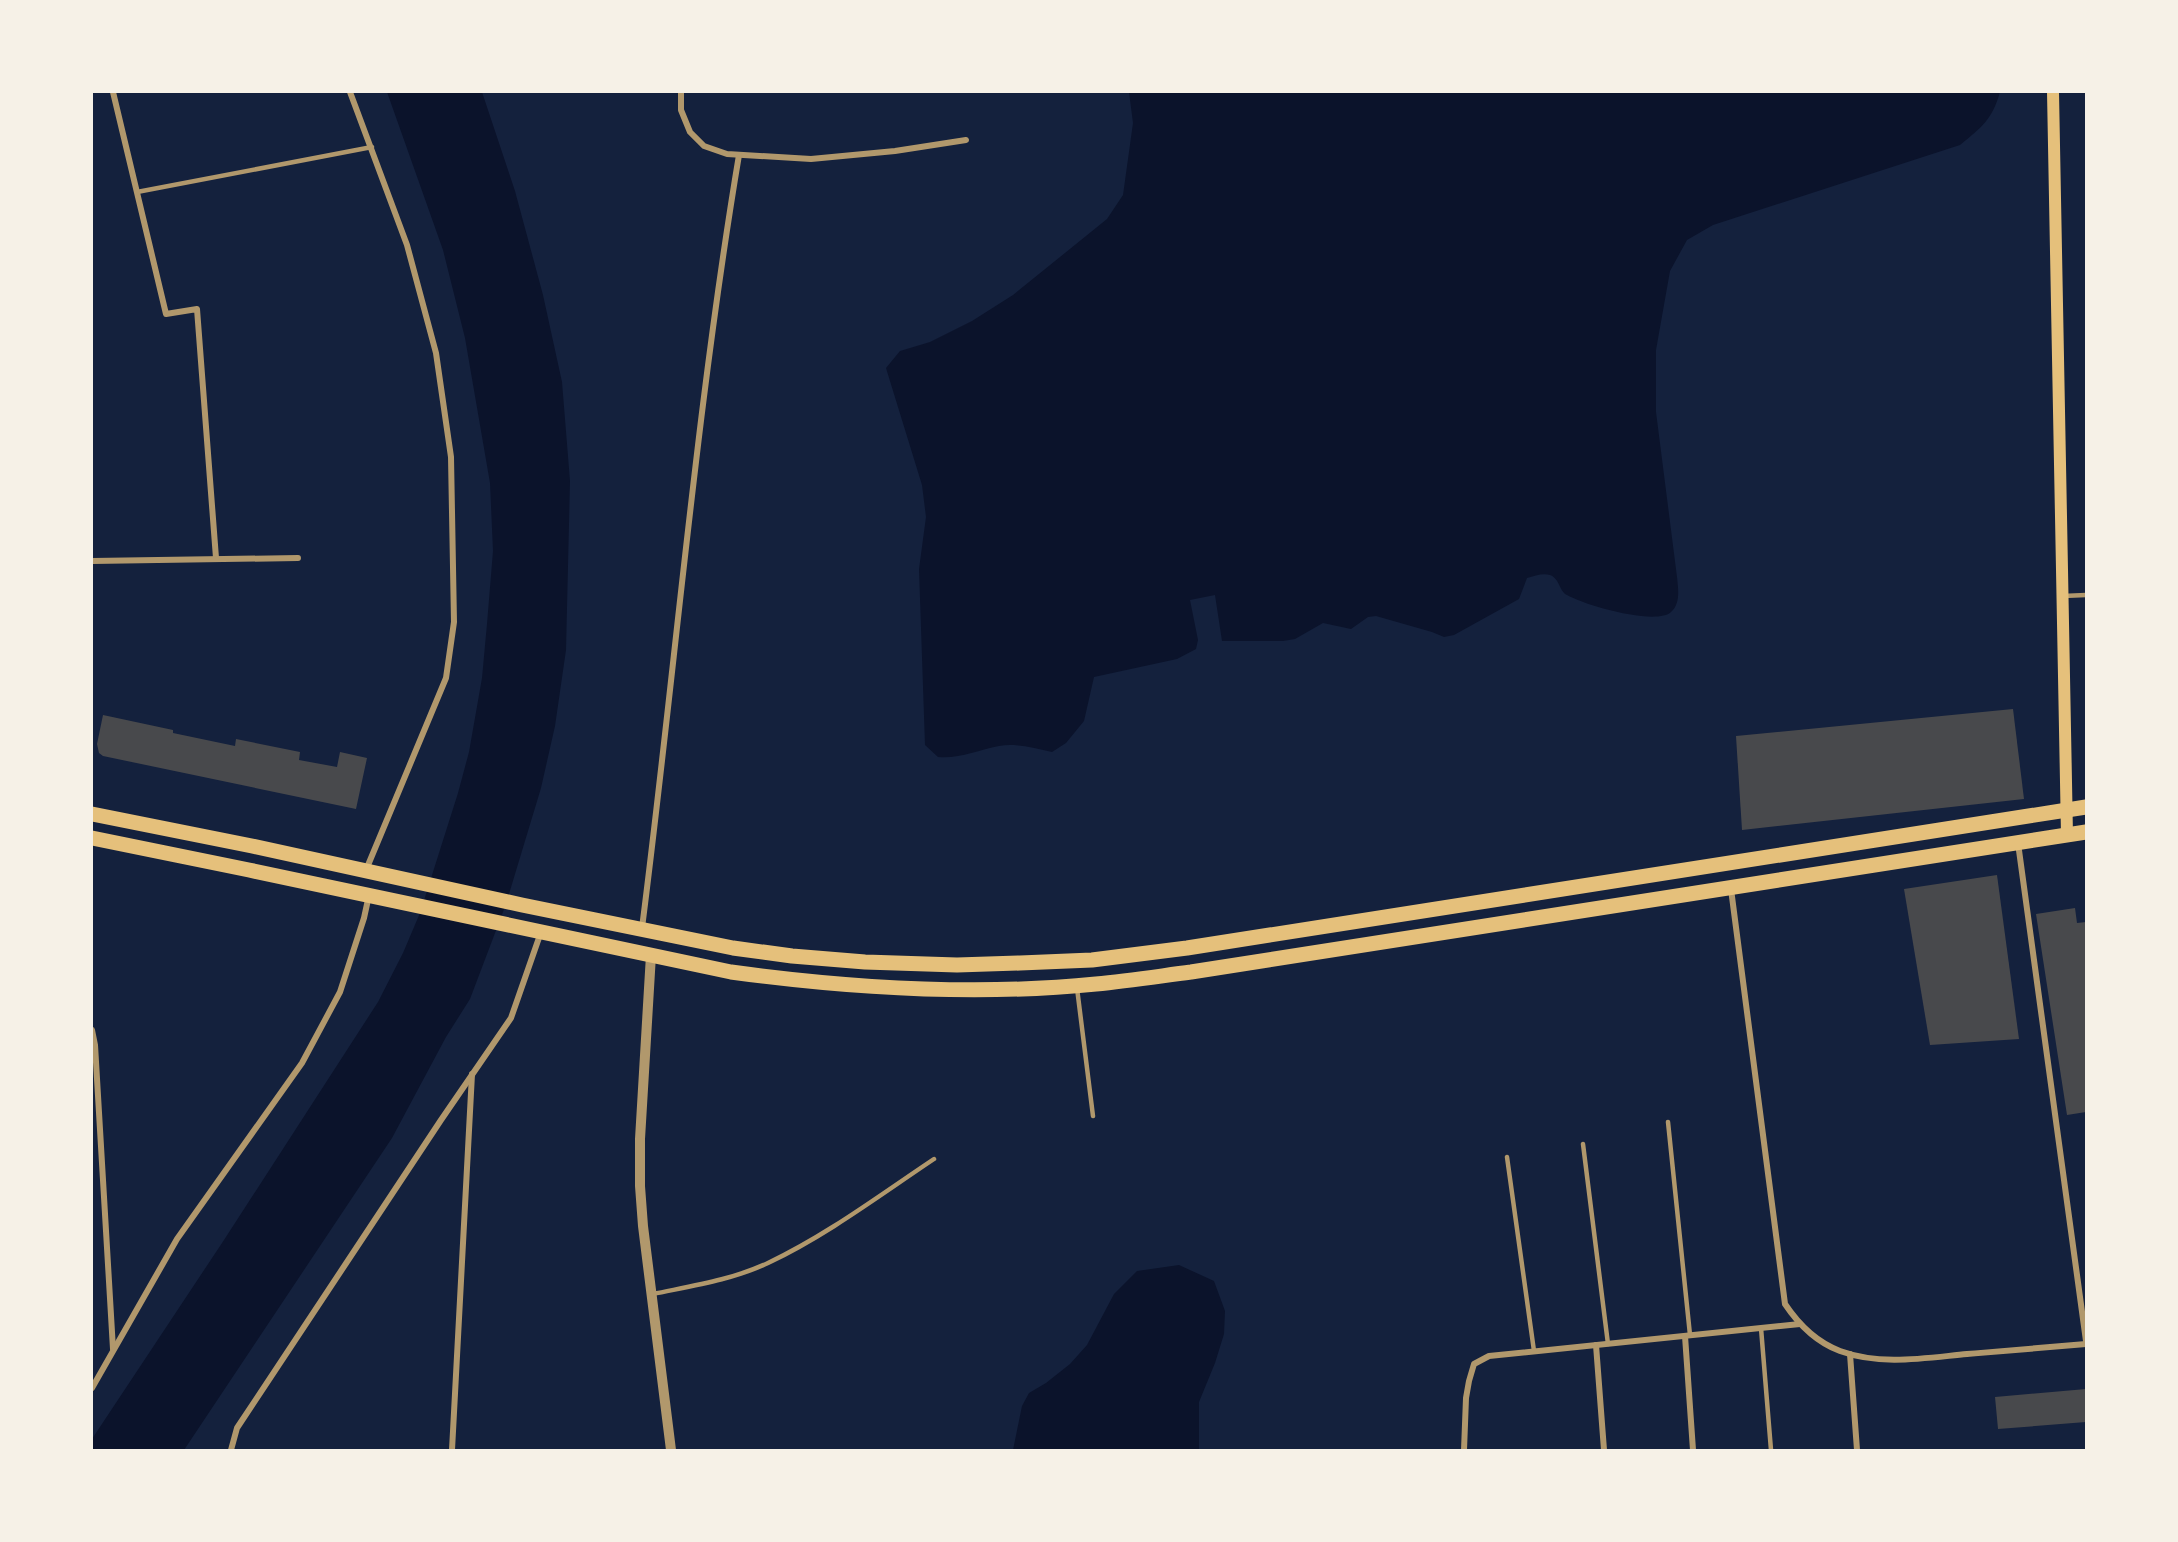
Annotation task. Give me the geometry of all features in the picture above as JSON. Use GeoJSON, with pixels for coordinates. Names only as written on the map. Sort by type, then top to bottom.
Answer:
{"type":"FeatureCollection","features":[{"type":"Feature","properties":{"kind":"main road"},"geometry":{"type":"LineString","coordinates":[[2053,92],[2067,835]]}},
{"type":"Feature","properties":{"kind":"main road"},"geometry":{"type":"LineString","coordinates":[[92,814],[733,948],[865,962],[957,964],[1092,960],[1187,948],[2086,807]]}},
{"type":"Feature","properties":{"kind":"main road"},"geometry":{"type":"LineString","coordinates":[[92,838],[731,972],[865,986],[958,989],[1076,985],[1191,972],[2086,832]]}},
{"type":"Feature","properties":{"kind":"street"},"geometry":{"type":"LineString","coordinates":[[113,92],[166,314],[197,309],[216,558]]}},
{"type":"Feature","properties":{"kind":"street"},"geometry":{"type":"LineString","coordinates":[[350,92],[407,245],[436,353],[451,457],[454,622],[446,678],[366,870]]}},
{"type":"Feature","properties":{"kind":"street"},"geometry":{"type":"LineString","coordinates":[[681,92],[681,110],[690,132],[704,146],[727,154],[811,159],[895,151],[966,140]]}},
{"type":"Feature","properties":{"kind":"street"},"geometry":{"type":"LineString","coordinates":[[642,929],[718,279],[739,155]]}},
{"type":"Feature","properties":{"kind":"street"},"geometry":{"type":"LineString","coordinates":[[92,561],[297,558]]}},
{"type":"Feature","properties":{"kind":"street"},"geometry":{"type":"LineString","coordinates":[[1731,887],[1785,1304],[1800,1324],[1814,1337],[1839,1351],[1865,1358],[1903,1360],[2086,1342],[2018,843]]}},
{"type":"Feature","properties":{"kind":"street"},"geometry":{"type":"LineString","coordinates":[[92,1388],[177,1239],[302,1063],[340,992],[369,895]]}},
{"type":"Feature","properties":{"kind":"street"},"geometry":{"type":"LineString","coordinates":[[231,1450],[237,1428],[511,1018],[541,932]]}},
{"type":"Feature","properties":{"kind":"street"},"geometry":{"type":"LineString","coordinates":[[651,955],[640,1139],[643,1226],[671,1450]]}},
{"type":"Feature","properties":{"kind":"street"},"geometry":{"type":"LineString","coordinates":[[92,1030],[95,1045],[113,1350]]}},
{"type":"Feature","properties":{"kind":"street"},"geometry":{"type":"LineString","coordinates":[[452,1450],[472,1109],[472,1074]]}},
{"type":"Feature","properties":{"kind":"street"},"geometry":{"type":"LineString","coordinates":[[1464,1450],[1466,1398],[1474,1364],[1489,1356],[1800,1324]]}},
{"type":"Feature","properties":{"kind":"street"},"geometry":{"type":"LineString","coordinates":[[1687,1335],[1693,1450]]}},
{"type":"Feature","properties":{"kind":"street"},"geometry":{"type":"LineString","coordinates":[[1596,1345],[1604,1450]]}},
{"type":"Feature","properties":{"kind":"street"},"geometry":{"type":"LineString","coordinates":[[1850,1353],[1857,1450]]}},
{"type":"Feature","properties":{"kind":"lane"},"geometry":{"type":"LineString","coordinates":[[137,192],[372,147]]}},
{"type":"Feature","properties":{"kind":"lane"},"geometry":{"type":"LineString","coordinates":[[2063,596],[2086,595]]}},
{"type":"Feature","properties":{"kind":"lane"},"geometry":{"type":"LineString","coordinates":[[1076,985],[1093,1116]]}},
{"type":"Feature","properties":{"kind":"lane"},"geometry":{"type":"LineString","coordinates":[[1668,1122],[1687,1335]]}},
{"type":"Feature","properties":{"kind":"lane"},"geometry":{"type":"LineString","coordinates":[[1582,1144],[1608,1344]]}},
{"type":"Feature","properties":{"kind":"lane"},"geometry":{"type":"LineString","coordinates":[[1507,1157],[1534,1351]]}},
{"type":"Feature","properties":{"kind":"lane"},"geometry":{"type":"LineString","coordinates":[[652,1294],[721,1279],[766,1264],[817,1237],[934,1159]]}},
{"type":"Feature","properties":{"kind":"lane"},"geometry":{"type":"LineString","coordinates":[[1761,1328],[1771,1450]]}},
{"type":"Feature","properties":{"kind":"water"},"geometry":{"type":"Polygon","coordinates":[[[387,92],[482,92],[515,191],[543,295],[562,382],[570,481],[566,650],[555,726],[541,788],[506,904],[470,999],[446,1037],[392,1138],[184,1450],[92,1450],[92,1439],[378,1002],[420,913],[469,752],[482,678],[493,551],[490,483],[465,338],[443,250],[387,92]]]}},
{"type":"Feature","properties":{"kind":"water"},"geometry":{"type":"Polygon","coordinates":[[[1129,92],[2000,92],[1990,116],[1960,145],[1713,225],[1687,240],[1670,271],[1656,350],[1656,412],[1678,591],[1678,600],[1671,612],[1663,616],[1651,617],[1588,604],[1567,595],[1553,577],[1544,574],[1527,578],[1519,599],[1454,635],[1444,637],[1376,616],[1368,617],[1351,629],[1323,623],[1295,639],[1283,641],[1222,641],[1215,595],[1190,600],[1198,640],[1196,649],[1177,659],[1094,677],[1084,721],[1066,743],[1052,752],[1026,746],[1005,745],[961,755],[938,757],[925,745],[919,569],[926,517],[922,485],[886,368],[900,351],[930,342],[972,321],[1013,295],[1107,219],[1123,195],[1133,123],[1129,92]]]}},
{"type":"Feature","properties":{"kind":"water"},"geometry":{"type":"Polygon","coordinates":[[[1179,1265],[1214,1281],[1225,1311],[1224,1334],[1199,1402],[1199,1450],[1013,1450],[1022,1406],[1029,1393],[1070,1364],[1087,1345],[1114,1294],[1137,1271],[1179,1265]]]}},
{"type":"Feature","properties":{"kind":"building"},"geometry":{"type":"Polygon","coordinates":[[[2013,709],[2024,799],[1742,830],[1736,736],[2013,709]]]}},
{"type":"Feature","properties":{"kind":"building"},"geometry":{"type":"Polygon","coordinates":[[[103,715],[235,746],[236,739],[300,752],[299,760],[337,767],[340,752],[367,758],[356,809],[103,756],[99,753],[97,744],[103,715]]]}},
{"type":"Feature","properties":{"kind":"building"},"geometry":{"type":"Polygon","coordinates":[[[1997,875],[2019,1039],[1930,1045],[1904,889],[1997,875]]]}},
{"type":"Feature","properties":{"kind":"building"},"geometry":{"type":"Polygon","coordinates":[[[2075,908],[2077,923],[2086,922],[2086,1112],[2067,1115],[2036,914],[2075,908]]]}},
{"type":"Feature","properties":{"kind":"building"},"geometry":{"type":"Polygon","coordinates":[[[2086,1389],[2086,1422],[1998,1429],[1995,1397],[2086,1389]]]}}]}
